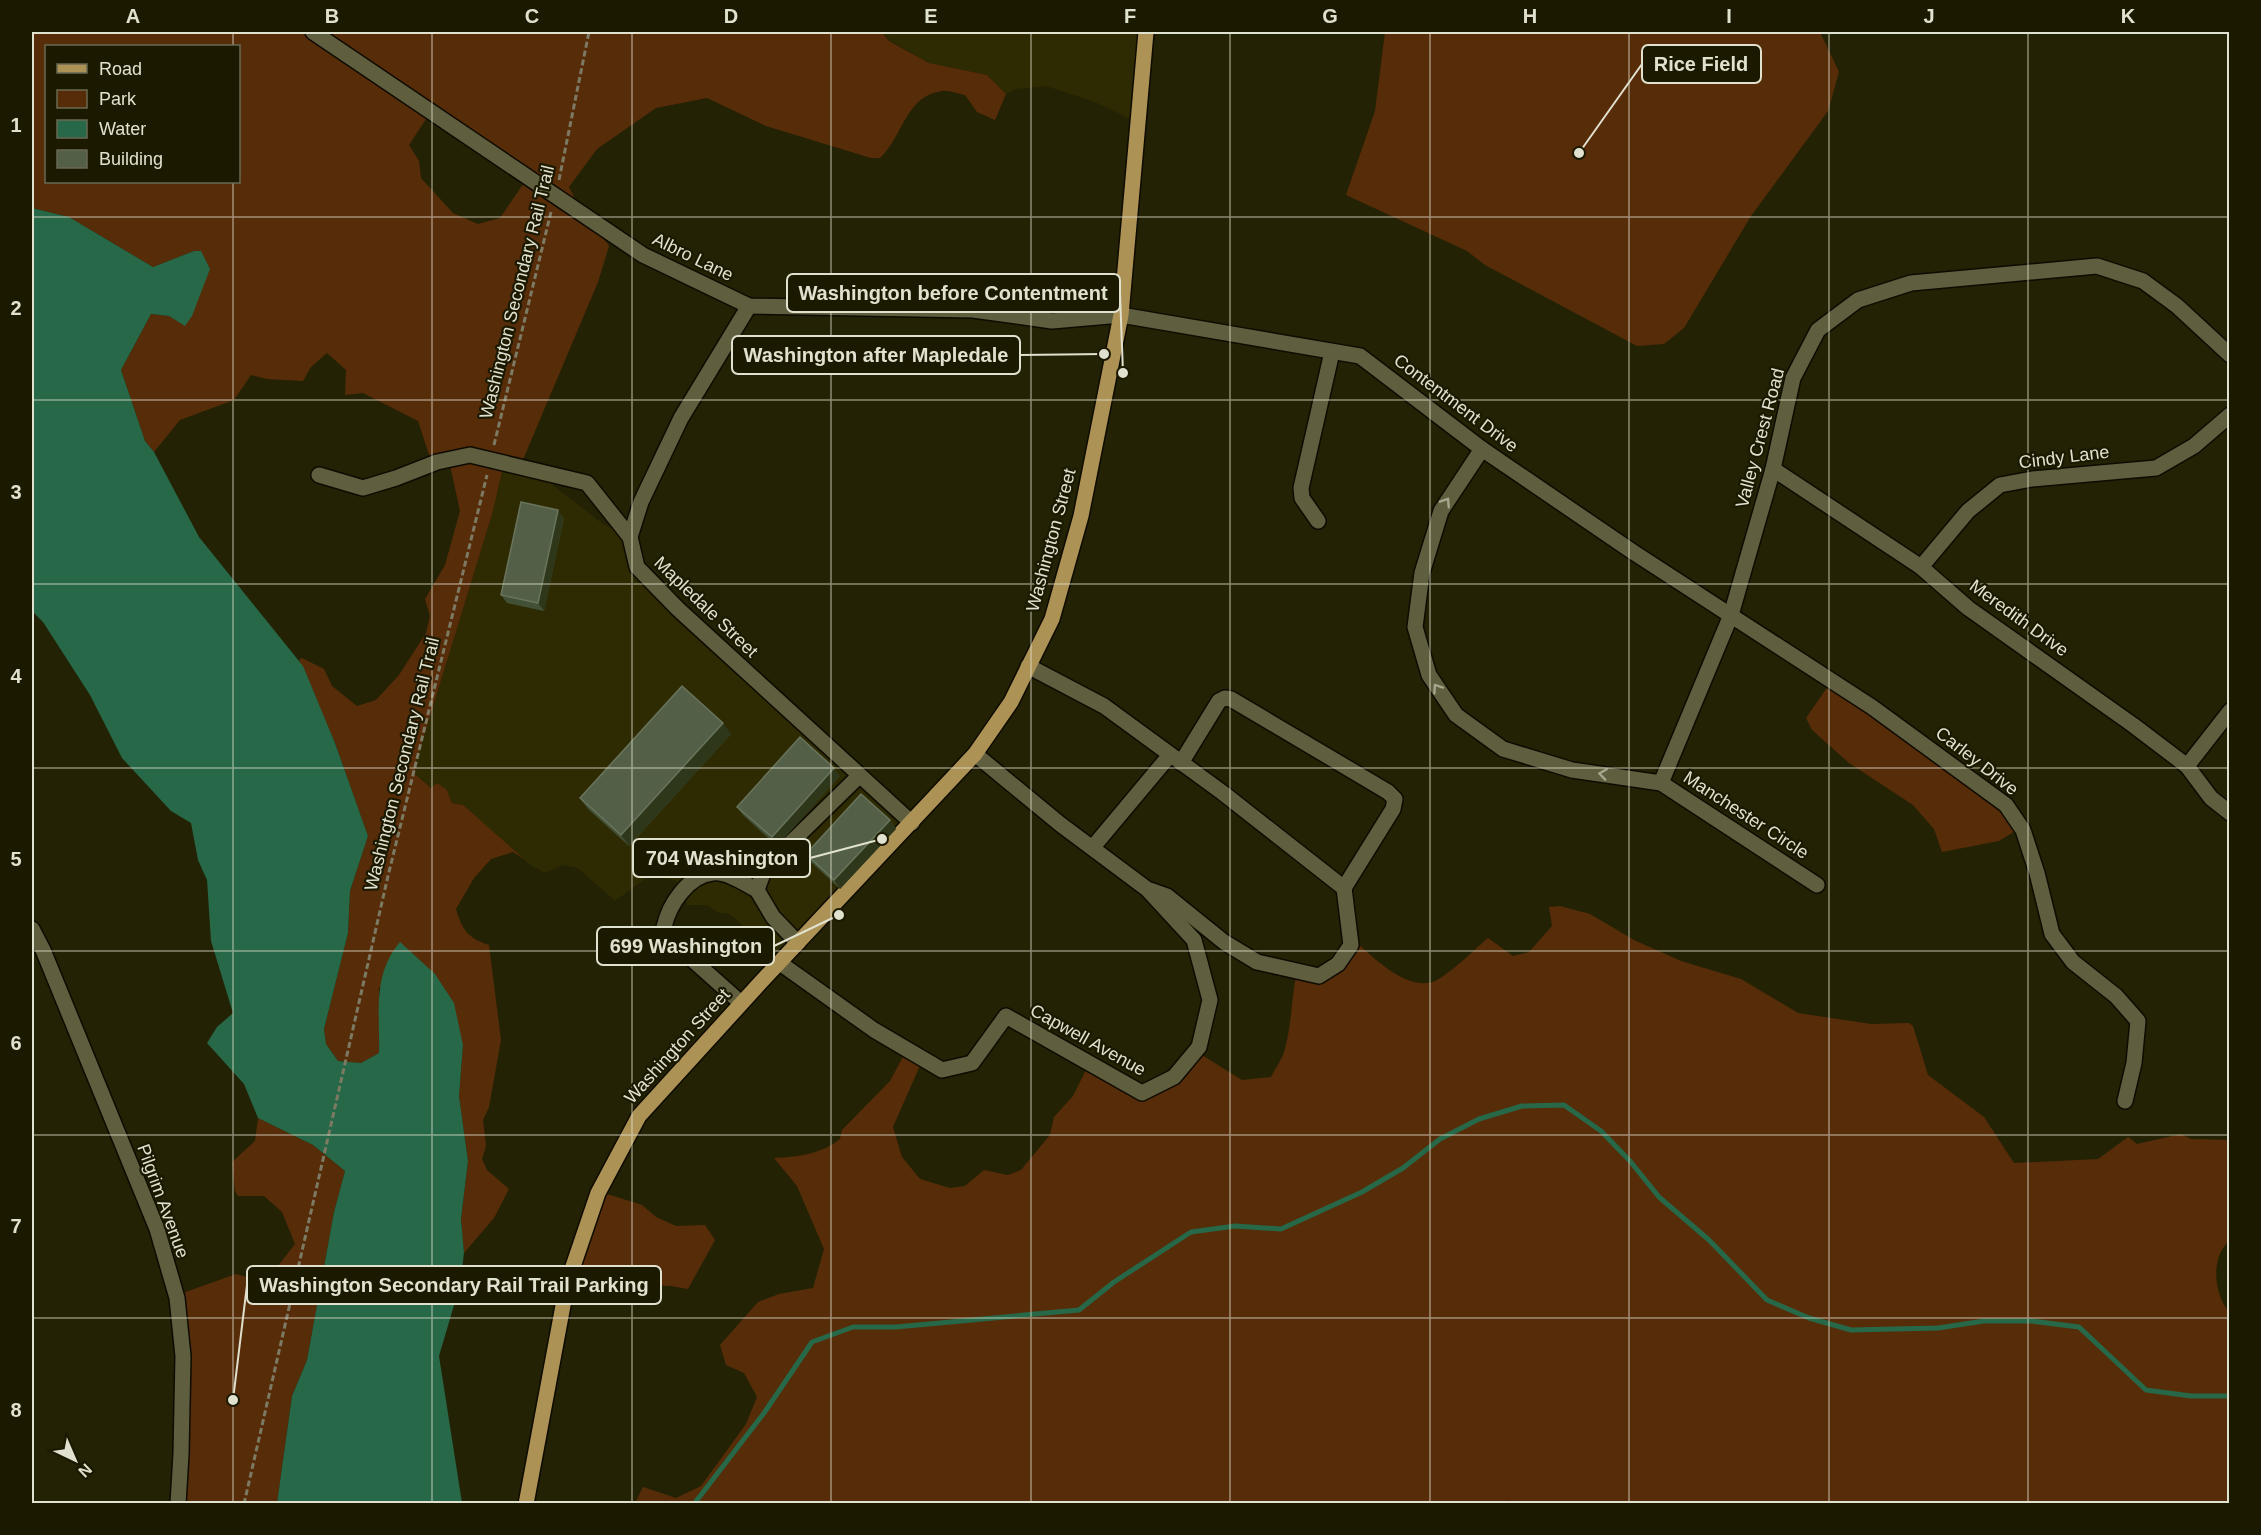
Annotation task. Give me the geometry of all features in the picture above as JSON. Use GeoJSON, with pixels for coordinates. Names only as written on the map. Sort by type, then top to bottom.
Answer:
{"type":"FeatureCollection","features":[{"type":"Feature","properties":{"kind":"main road","name":"Washington Street"},"geometry":{"type":"LineString","coordinates":[[526,1503],[567,1284],[598,1193],[639,1116],[741,1003],[975,754],[1011,702],[1052,619],[1081,516],[1121,315],[1146,32]]}},
{"type":"Feature","properties":{"kind":"street","name":"Albro Lane"},"geometry":{"type":"LineString","coordinates":[[313,32],[556,194],[643,255],[750,306],[973,310],[1053,321],[1121,315]]}},
{"type":"Feature","properties":{"kind":"street","name":"Valley Crest Road"},"geometry":{"type":"LineString","coordinates":[[1661,783],[1731,615],[1773,469],[1793,378],[1818,330],[1858,300],[1911,283],[2097,266],[2143,281],[2177,306],[2229,355]]}},
{"type":"Feature","properties":{"kind":"street"},"geometry":{"type":"LineString","coordinates":[[630,537],[641,502],[681,418],[750,306]]}},
{"type":"Feature","properties":{"kind":"street","name":"Contentment Drive"},"geometry":{"type":"LineString","coordinates":[[1121,315],[1360,356],[1482,449],[1633,552],[1731,615]]}},
{"type":"Feature","properties":{"kind":"street"},"geometry":{"type":"LineString","coordinates":[[1318,521],[1302,498],[1301,488],[1332,352]]}},
{"type":"Feature","properties":{"kind":"street","name":"Cindy Lane"},"geometry":{"type":"LineString","coordinates":[[1921,567],[1968,511],[2000,485],[2031,479],[2156,468],[2194,446],[2229,415]]}},
{"type":"Feature","properties":{"kind":"street","name":"Manchester Circle"},"geometry":{"type":"LineString","coordinates":[[1482,449],[1441,511],[1422,573],[1415,627],[1429,675],[1456,716],[1503,749],[1572,770],[1661,783],[1817,885]]}},
{"type":"Feature","properties":{"kind":"street"},"geometry":{"type":"LineString","coordinates":[[319,475],[363,488],[437,462],[470,455],[587,483],[630,537]]}},
{"type":"Feature","properties":{"kind":"street","name":"Meredith Drive"},"geometry":{"type":"LineString","coordinates":[[1773,469],[1921,567],[1968,608],[2133,725],[2187,766],[2211,798],[2229,813]]}},
{"type":"Feature","properties":{"kind":"street","name":"Mapledale Street"},"geometry":{"type":"LineString","coordinates":[[630,537],[637,567],[678,609],[912,823]]}},
{"type":"Feature","properties":{"kind":"street","name":"Carley Drive"},"geometry":{"type":"LineString","coordinates":[[1731,615],[1872,707],[2006,805],[2023,830],[2037,873],[2052,934],[2073,962],[2116,996],[2138,1021],[2134,1064],[2125,1101]]}},
{"type":"Feature","properties":{"kind":"street"},"geometry":{"type":"LineString","coordinates":[[1028,666],[1104,706],[1344,888]]}},
{"type":"Feature","properties":{"kind":"street"},"geometry":{"type":"LineString","coordinates":[[1093,848],[1176,759],[1219,701],[1225,698],[1232,699],[1388,792],[1395,799],[1393,809],[1344,888],[1350,945],[1338,964],[1319,976],[1257,962],[1224,942],[1167,896],[1147,889]]}},
{"type":"Feature","properties":{"kind":"street"},"geometry":{"type":"LineString","coordinates":[[2187,766],[2229,711]]}},
{"type":"Feature","properties":{"kind":"street","name":"Capwell Avenue"},"geometry":{"type":"LineString","coordinates":[[780,963],[874,1030],[942,1070],[972,1063],[1006,1016],[1142,1093],[1174,1077],[1199,1047],[1210,1000],[1194,940],[1147,889],[1060,824],[975,754]]}},
{"type":"Feature","properties":{"kind":"street"},"geometry":{"type":"LineString","coordinates":[[757,890],[765,868],[859,776]]}},
{"type":"Feature","properties":{"kind":"street"},"geometry":{"type":"LineString","coordinates":[[741,1003],[676,945],[664,927],[667,914],[679,894],[694,880],[713,872],[732,877],[757,890],[773,917],[798,943]]}},
{"type":"Feature","properties":{"kind":"street","name":"Pilgrim Avenue"},"geometry":{"type":"LineString","coordinates":[[32,929],[157,1229],[177,1298],[183,1356],[178,1503]]}},
{"type":"Feature","properties":{"kind":"path","name":"Washington Secondary Rail Trail"},"geometry":{"type":"LineString","coordinates":[[244,1503],[420,744],[556,194],[589,32]]}},
{"type":"Feature","properties":{"kind":"shaded area"},"geometry":{"type":"Polygon","coordinates":[[[882,32],[1146,32],[1133,120],[1095,102],[1046,86],[1016,89],[1006,94],[987,75],[929,63],[889,40],[882,32]]]}},
{"type":"Feature","properties":{"kind":"shaded area"},"geometry":{"type":"Polygon","coordinates":[[[503,467],[550,483],[603,524],[628,536],[637,570],[910,823],[780,961],[730,914],[719,913],[707,905],[688,905],[675,880],[649,876],[615,901],[578,868],[562,865],[545,873],[529,864],[463,805],[452,803],[447,790],[432,788],[415,774],[416,762],[493,511],[503,467]]]}},
{"type":"Feature","properties":{"kind":"green space"},"geometry":{"type":"Polygon","coordinates":[[[32,32],[882,32],[889,41],[929,63],[987,75],[1006,94],[995,120],[977,112],[965,95],[945,91],[930,94],[912,109],[888,150],[880,158],[871,158],[766,126],[707,98],[656,108],[597,149],[569,187],[574,197],[571,205],[592,222],[609,246],[598,282],[522,462],[503,467],[493,511],[416,762],[415,774],[431,788],[437,783],[447,790],[452,803],[463,805],[524,859],[513,852],[491,859],[474,878],[456,909],[467,932],[489,945],[501,1040],[489,1107],[483,1120],[486,1146],[482,1159],[487,1170],[509,1189],[494,1218],[464,1253],[461,1219],[468,1161],[459,1096],[463,1045],[379,987],[379,1053],[361,1063],[338,1061],[326,1044],[324,1029],[348,933],[350,891],[368,836],[335,743],[299,660],[302,658],[324,669],[332,686],[357,706],[376,700],[399,675],[426,633],[430,616],[425,599],[445,565],[460,511],[450,465],[432,464],[418,421],[363,393],[345,395],[346,370],[327,353],[311,367],[303,381],[267,379],[251,375],[234,400],[180,420],[154,452],[145,441],[121,370],[151,314],[169,316],[185,325],[210,269],[200,251],[194,251],[153,267],[69,217],[32,208],[32,32]],[[428,116],[409,145],[419,161],[421,178],[453,213],[478,224],[500,218],[526,180],[428,116]]]}},
{"type":"Feature","properties":{"kind":"green space"},"geometry":{"type":"Polygon","coordinates":[[[1385,32],[1820,32],[1839,72],[1828,111],[1751,216],[1684,328],[1664,344],[1637,346],[1485,265],[1467,251],[1346,195],[1375,111],[1385,32]]]}},
{"type":"Feature","properties":{"kind":"green space"},"geometry":{"type":"Polygon","coordinates":[[[1831,682],[1957,769],[2020,828],[1999,841],[1942,852],[1934,829],[1913,805],[1849,763],[1812,730],[1806,718],[1831,682]]]}},
{"type":"Feature","properties":{"kind":"green space"},"geometry":{"type":"Polygon","coordinates":[[[1560,906],[1590,914],[1634,940],[1681,961],[1741,979],[1798,1013],[1871,1024],[1909,1023],[1913,1026],[1928,1075],[1984,1117],[2014,1163],[2098,1159],[2128,1137],[2137,1144],[2181,1134],[2191,1139],[2229,1140],[2229,1241],[2219,1257],[2216,1276],[2220,1296],[2229,1312],[2229,1503],[1511,1504],[1507,1500],[1502,1504],[650,1504],[636,1501],[643,1487],[676,1498],[701,1486],[746,1424],[757,1397],[744,1373],[726,1365],[720,1345],[758,1302],[779,1294],[813,1288],[824,1249],[797,1186],[774,1158],[809,1154],[840,1139],[842,1130],[890,1081],[905,1053],[922,1061],[893,1127],[902,1157],[920,1179],[950,1188],[965,1186],[984,1170],[1008,1175],[1021,1170],[1050,1135],[1054,1117],[1073,1096],[1087,1068],[1144,1094],[1197,1052],[1242,1080],[1271,1077],[1287,1042],[1297,972],[1318,971],[1340,952],[1344,930],[1387,968],[1413,982],[1425,983],[1443,976],[1488,938],[1513,956],[1529,952],[1552,926],[1549,907],[1560,906]]]}},
{"type":"Feature","properties":{"kind":"green space"},"geometry":{"type":"Polygon","coordinates":[[[258,1118],[313,1145],[345,1171],[334,1212],[307,1360],[292,1396],[277,1503],[178,1503],[180,1294],[236,1274],[253,1279],[274,1271],[295,1244],[282,1212],[264,1196],[238,1196],[235,1191],[232,1162],[255,1141],[258,1118]]]}},
{"type":"Feature","properties":{"kind":"green space"},"geometry":{"type":"Polygon","coordinates":[[[601,1192],[642,1205],[656,1217],[676,1226],[705,1225],[715,1240],[688,1289],[619,1284],[579,1268],[601,1192]]]}},
{"type":"Feature","properties":{"kind":"water"},"geometry":{"type":"Polygon","coordinates":[[[32,208],[69,217],[153,267],[194,251],[201,251],[210,269],[192,316],[185,326],[169,316],[151,314],[121,370],[145,441],[154,452],[199,537],[303,666],[335,743],[368,836],[350,891],[348,933],[324,1029],[326,1044],[338,1061],[361,1063],[379,1053],[381,981],[391,955],[400,942],[435,974],[454,1003],[463,1045],[459,1096],[468,1161],[461,1219],[464,1253],[460,1285],[439,1356],[462,1503],[277,1503],[292,1396],[307,1360],[334,1212],[345,1171],[313,1145],[258,1118],[244,1084],[207,1043],[217,1027],[233,1013],[211,941],[207,880],[198,860],[191,823],[171,811],[122,758],[90,695],[43,622],[32,611],[32,208]]]}},
{"type":"Feature","properties":{"kind":"building"},"geometry":{"type":"Polygon","coordinates":[[[521,502],[558,510],[538,603],[501,595],[521,502]]]}},
{"type":"Feature","properties":{"kind":"building"},"geometry":{"type":"Polygon","coordinates":[[[682,686],[723,723],[621,835],[580,798],[682,686]]]}},
{"type":"Feature","properties":{"kind":"building"},"geometry":{"type":"Polygon","coordinates":[[[800,737],[834,768],[772,837],[737,807],[800,737]]]}},
{"type":"Feature","properties":{"kind":"building"},"geometry":{"type":"Polygon","coordinates":[[[861,794],[890,820],[834,880],[806,854],[861,794]]]}},
{"type":"Feature","properties":{"kind":"waterway"},"geometry":{"type":"LineString","coordinates":[[694,1504],[764,1413],[812,1342],[853,1327],[896,1327],[1079,1310],[1114,1282],[1191,1232],[1235,1226],[1281,1229],[1362,1192],[1403,1168],[1440,1139],[1479,1119],[1522,1106],[1564,1105],[1601,1131],[1630,1161],[1659,1197],[1709,1240],[1767,1300],[1809,1318],[1851,1330],[1938,1328],[1984,1321],[2031,1321],[2079,1327],[2146,1390],[2191,1396],[2230,1396]]}},
{"type":"Feature","properties":{"kind":"place","name":"Rice Field"},"geometry":{"type":"Point","coordinates":[1579,153]}},
{"type":"Feature","properties":{"kind":"place","name":"Washington after Mapledale"},"geometry":{"type":"Point","coordinates":[1104,354]}},
{"type":"Feature","properties":{"kind":"place","name":"Washington before Contentment"},"geometry":{"type":"Point","coordinates":[1123,373]}},
{"type":"Feature","properties":{"kind":"place","name":"704 Washington"},"geometry":{"type":"Point","coordinates":[882,839]}},
{"type":"Feature","properties":{"kind":"place","name":"699 Washington"},"geometry":{"type":"Point","coordinates":[839,915]}},
{"type":"Feature","properties":{"kind":"place","name":"Washington Secondary Rail Trail Parking"},"geometry":{"type":"Point","coordinates":[233,1400]}}]}
